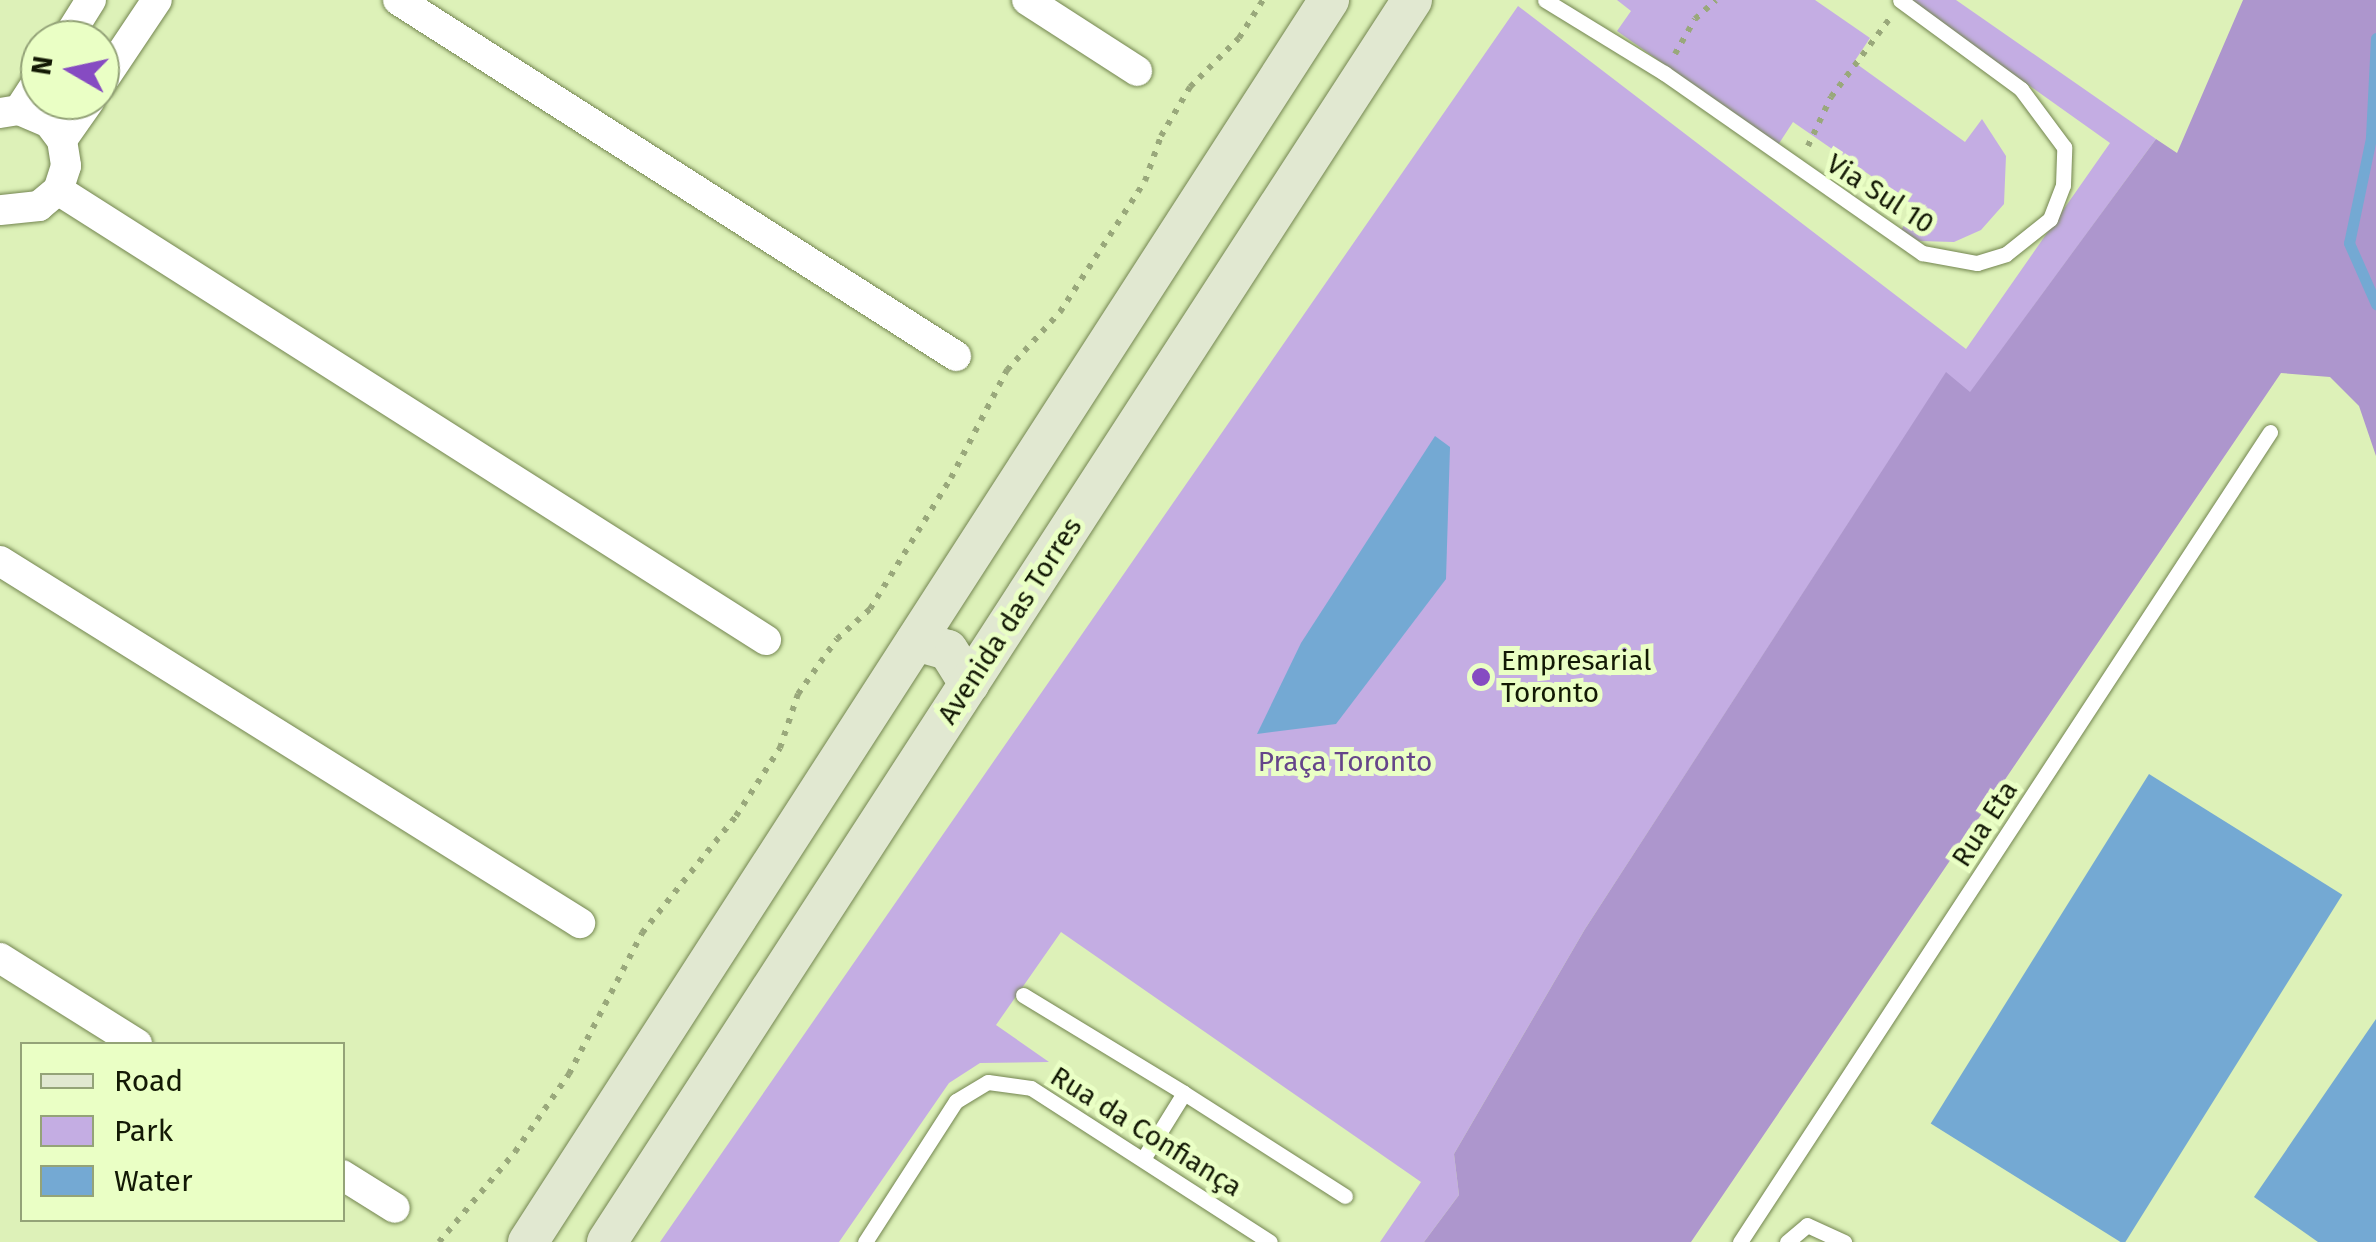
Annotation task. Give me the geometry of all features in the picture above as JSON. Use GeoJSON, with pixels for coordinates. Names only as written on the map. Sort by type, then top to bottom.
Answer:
{"type":"FeatureCollection","features":[{"type":"Feature","properties":{"kind":"main road"},"geometry":{"type":"LineString","coordinates":[[528,1242],[1330,0]]}},
{"type":"Feature","properties":{"kind":"main road","name":"Avenida das Torres"},"geometry":{"type":"LineString","coordinates":[[607,1242],[1412,0]]}},
{"type":"Feature","properties":{"kind":"main road"},"geometry":{"type":"LineString","coordinates":[[916,641],[948,650],[969,684]]}},
{"type":"Feature","properties":{"kind":"street"},"geometry":{"type":"LineString","coordinates":[[120,55],[156,0]]}},
{"type":"Feature","properties":{"kind":"street"},"geometry":{"type":"LineString","coordinates":[[398,0],[956,356]]}},
{"type":"Feature","properties":{"kind":"street"},"geometry":{"type":"LineString","coordinates":[[1026,0],[1136,70]]}},
{"type":"Feature","properties":{"kind":"street"},"geometry":{"type":"LineString","coordinates":[[5,219],[39,206],[58,190],[66,166],[62,140],[40,116],[10,111]]}},
{"type":"Feature","properties":{"kind":"street"},"geometry":{"type":"LineString","coordinates":[[62,140],[76,120]]}},
{"type":"Feature","properties":{"kind":"street"},"geometry":{"type":"LineString","coordinates":[[58,190],[766,640]]}},
{"type":"Feature","properties":{"kind":"street"},"geometry":{"type":"LineString","coordinates":[[0,561],[580,923]]}},
{"type":"Feature","properties":{"kind":"street"},"geometry":{"type":"LineString","coordinates":[[0,958],[134,1042]]}},
{"type":"Feature","properties":{"kind":"street"},"geometry":{"type":"LineString","coordinates":[[345,1177],[396,1208]]}},
{"type":"Feature","properties":{"kind":"lane","name":"Via Sul 10"},"geometry":{"type":"LineString","coordinates":[[1545,0],[1664,73],[1922,253],[1952,262],[2006,254],[2050,219],[2063,185],[2064,147],[2045,115],[2021,89],[1901,0]]}},
{"type":"Feature","properties":{"kind":"lane","name":"Rua Eta"},"geometry":{"type":"LineString","coordinates":[[1740,1242],[2270,432]]}},
{"type":"Feature","properties":{"kind":"lane"},"geometry":{"type":"LineString","coordinates":[[1022,995],[1344,1196]]}},
{"type":"Feature","properties":{"kind":"lane","name":"Rua da Confiança"},"geometry":{"type":"LineString","coordinates":[[865,1242],[956,1101],[988,1082],[1030,1088],[1146,1156],[1270,1242]]}},
{"type":"Feature","properties":{"kind":"lane"},"geometry":{"type":"LineString","coordinates":[[1146,1156],[1184,1093]]}},
{"type":"Feature","properties":{"kind":"lane"},"geometry":{"type":"LineString","coordinates":[[1786,1242],[1807,1225],[1844,1242]]}},
{"type":"Feature","properties":{"kind":"path"},"geometry":{"type":"LineString","coordinates":[[439,1242],[515,1152],[569,1074],[642,933],[736,816],[780,748],[798,694],[837,638],[870,609],[951,478],[1007,370],[1060,312],[1146,181],[1161,136],[1190,87],[1239,38],[1263,0]]}},
{"type":"Feature","properties":{"kind":"path"},"geometry":{"type":"LineString","coordinates":[[1664,73],[1694,20],[1716,0]]}},
{"type":"Feature","properties":{"kind":"path"},"geometry":{"type":"LineString","coordinates":[[1798,170],[1830,97],[1901,0]]}},
{"type":"Feature","properties":{"kind":"green space"},"geometry":{"type":"Polygon","coordinates":[[[1617,0],[1815,0],[1870,38],[1854,62],[1965,142],[1982,119],[2006,156],[2004,204],[1981,230],[1954,242],[1919,241],[1901,230],[1916,207],[1793,122],[1778,145],[1617,31],[1631,11],[1617,0]]]}},
{"type":"Feature","properties":{"kind":"green space","name":"Praça Toronto"},"geometry":{"type":"Polygon","coordinates":[[[1909,0],[1956,0],[2156,139],[1970,393],[1946,373],[1585,929],[1454,1154],[1459,1195],[1424,1242],[1380,1242],[1421,1182],[1061,932],[996,1025],[1049,1062],[980,1063],[949,1083],[839,1242],[660,1242],[1518,6],[1966,349],[2110,143],[1909,0]]]}},
{"type":"Feature","properties":{"kind":"shaded area"},"geometry":{"type":"Polygon","coordinates":[[[2243,0],[2376,0],[2376,456],[2359,406],[2330,377],[2281,373],[1691,1242],[1424,1242],[1459,1195],[1454,1154],[1585,929],[1946,372],[1970,392],[2156,139],[2177,153],[2243,0]]]}},
{"type":"Feature","properties":{"kind":"water"},"geometry":{"type":"Polygon","coordinates":[[[1435,436],[1450,447],[1446,579],[1336,724],[1257,734],[1301,643],[1435,436]]]}},
{"type":"Feature","properties":{"kind":"water"},"geometry":{"type":"Polygon","coordinates":[[[2149,774],[2342,895],[2125,1242],[1931,1123],[2149,774]]]}},
{"type":"Feature","properties":{"kind":"water"},"geometry":{"type":"Polygon","coordinates":[[[2376,1019],[2376,1242],[2318,1242],[2254,1197],[2376,1019]]]}},
{"type":"Feature","properties":{"kind":"waterway"},"geometry":{"type":"LineString","coordinates":[[2376,38],[2371,138],[2349,243],[2376,304]]}},
{"type":"Feature","properties":{"kind":"place","name":"Empresarial Toronto"},"geometry":{"type":"Point","coordinates":[1481,677]}}]}
